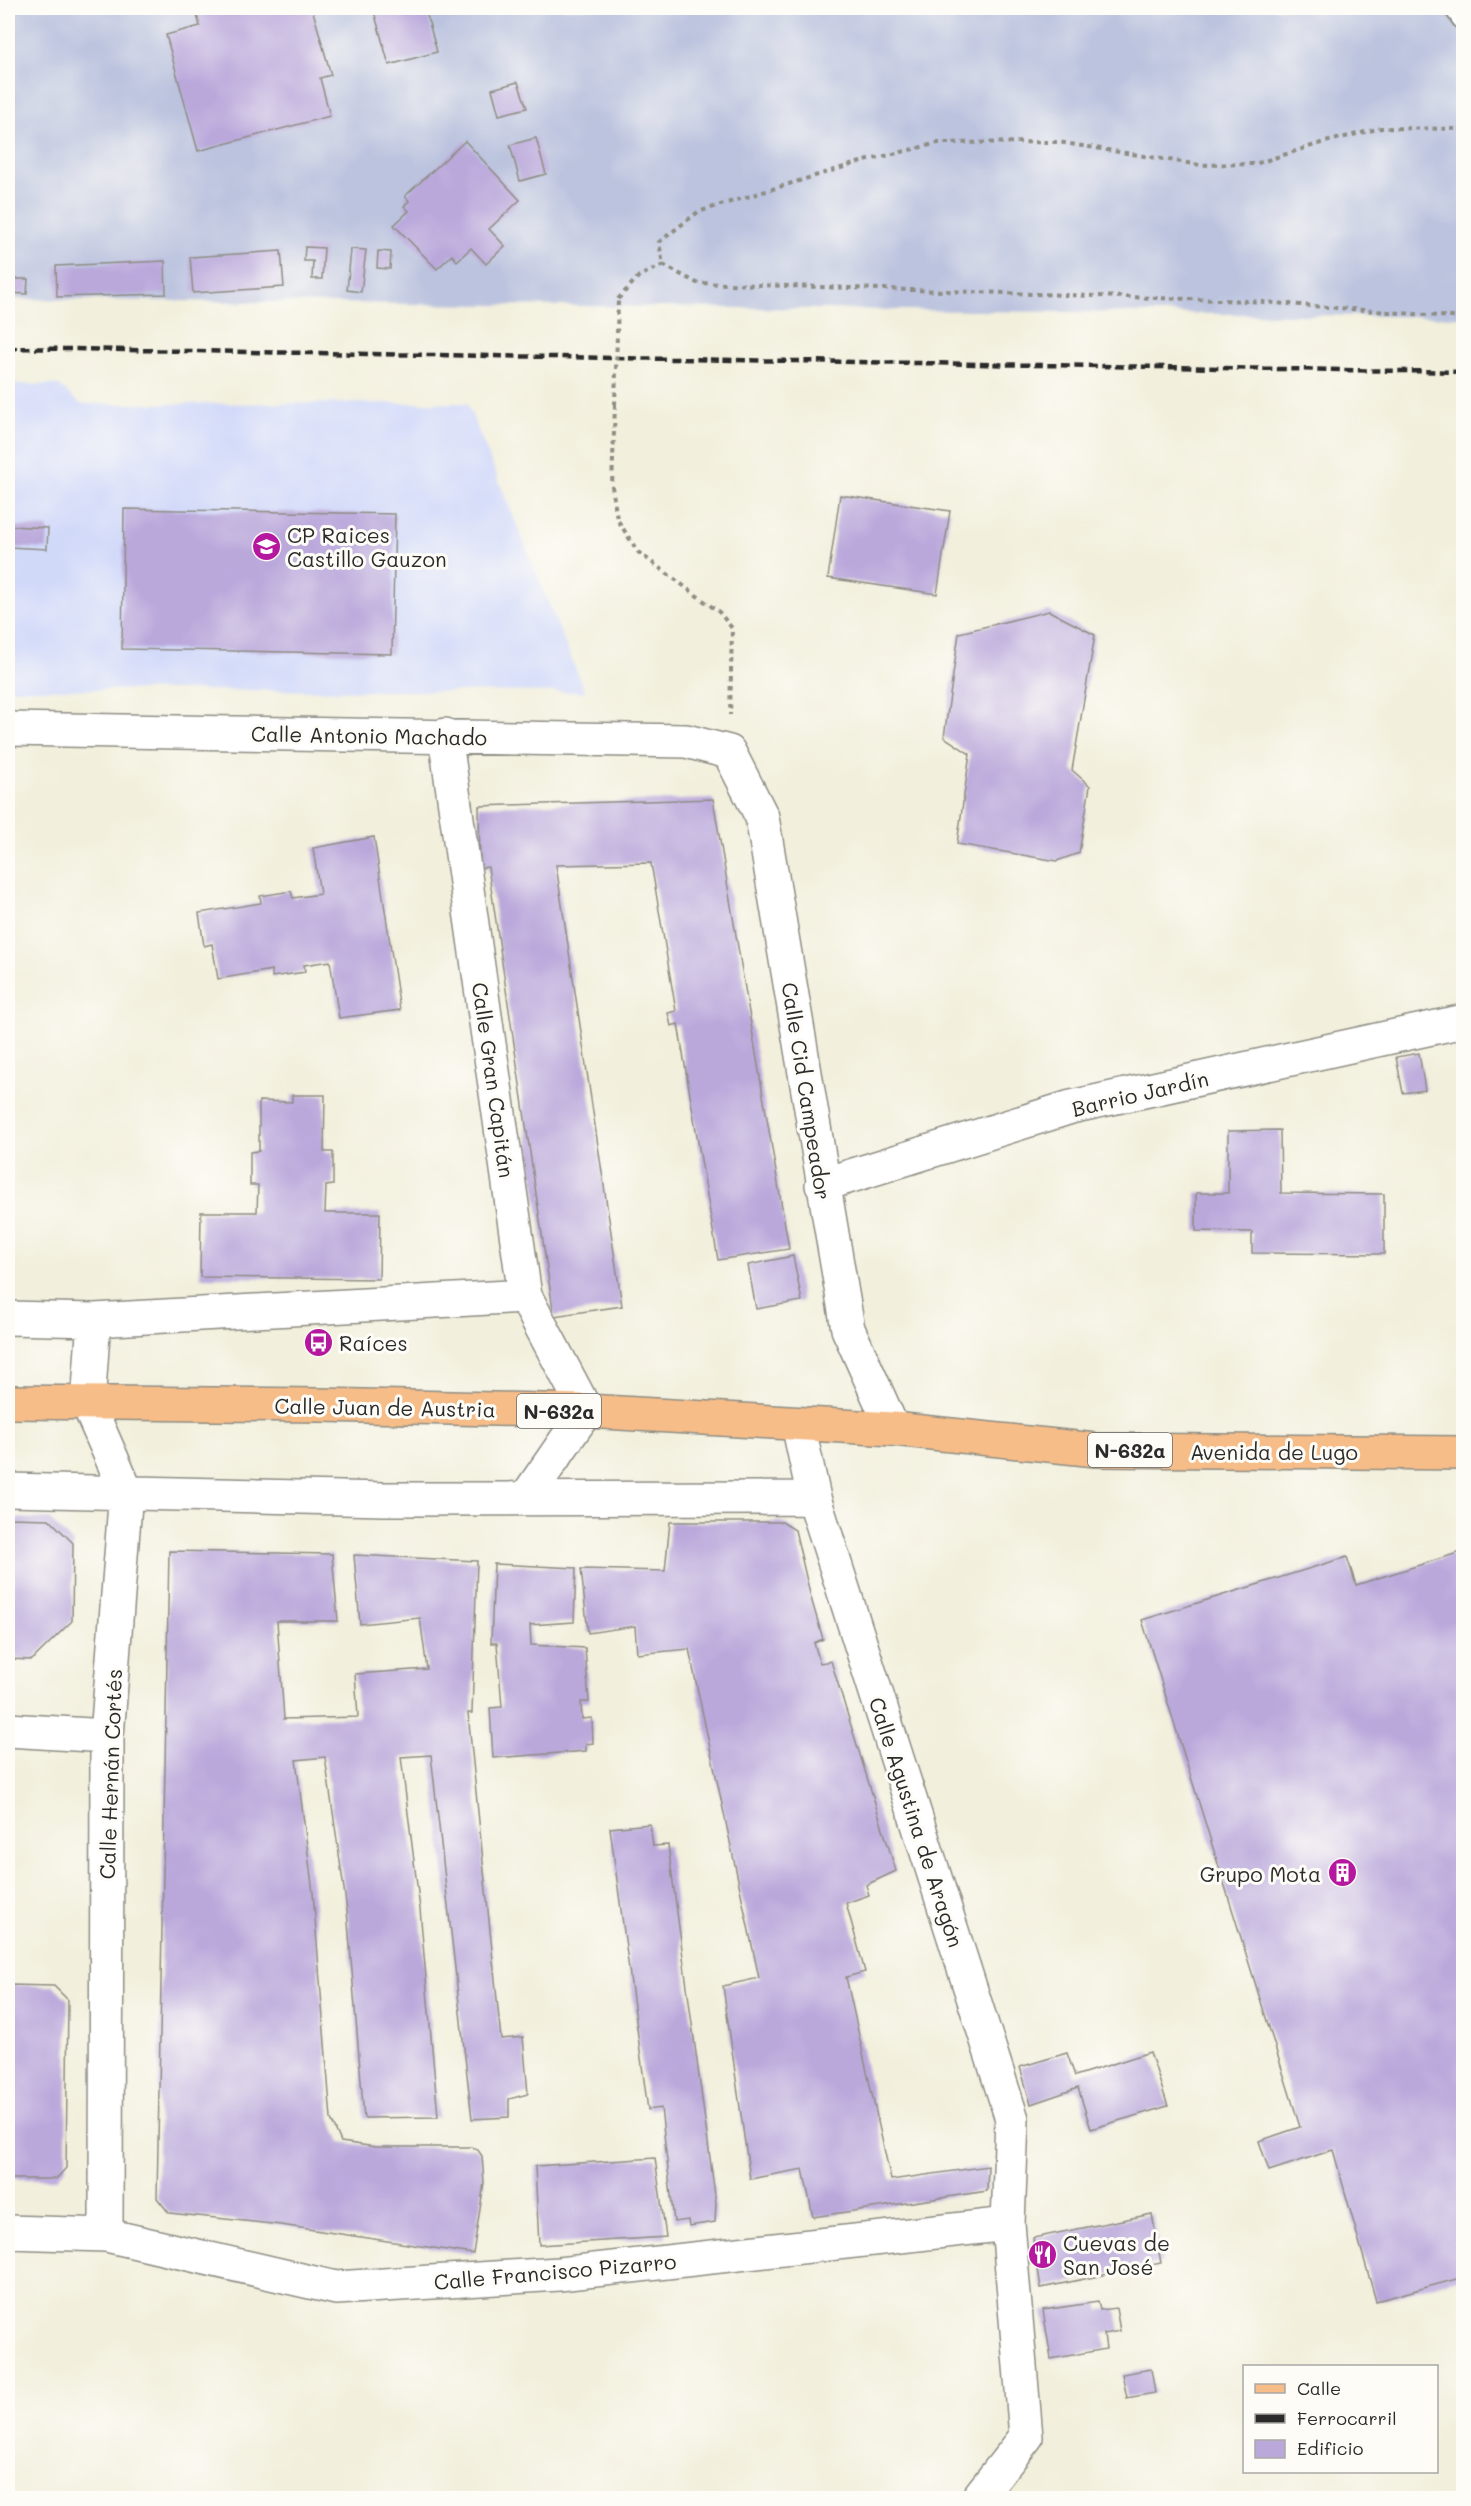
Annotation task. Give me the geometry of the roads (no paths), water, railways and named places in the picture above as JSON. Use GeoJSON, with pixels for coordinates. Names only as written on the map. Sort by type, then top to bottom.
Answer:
{"type":"FeatureCollection","features":[{"type":"Feature","properties":{"kind":"main road","name":"Calle Juan de Austria"},"geometry":{"type":"LineString","coordinates":[[8,1402],[331,1405],[586,1411],[798,1424]]}},
{"type":"Feature","properties":{"kind":"main road","name":"Avenida de Lugo"},"geometry":{"type":"LineString","coordinates":[[798,1424],[893,1429],[1096,1450],[1464,1453]]}},
{"type":"Feature","properties":{"kind":"street","name":"Calle Antonio Machado"},"geometry":{"type":"LineString","coordinates":[[8,729],[686,741],[729,752]]}},
{"type":"Feature","properties":{"kind":"street","name":"Calle Gran Capitán"},"geometry":{"type":"LineString","coordinates":[[445,735],[525,1296],[586,1411]]}},
{"type":"Feature","properties":{"kind":"street","name":"Calle Cid Campeador"},"geometry":{"type":"LineString","coordinates":[[729,752],[762,817],[848,1329],[893,1429]]}},
{"type":"Feature","properties":{"kind":"street","name":"Barrio Jardín"},"geometry":{"type":"LineString","coordinates":[[822,1185],[1071,1107],[1464,1021]]}},
{"type":"Feature","properties":{"kind":"street"},"geometry":{"type":"LineString","coordinates":[[8,1318],[94,1320],[525,1296]]}},
{"type":"Feature","properties":{"kind":"street","name":"Calle Hernán Cortés"},"geometry":{"type":"LineString","coordinates":[[94,1320],[88,1404],[126,1491],[107,1736],[106,2235]]}},
{"type":"Feature","properties":{"kind":"street"},"geometry":{"type":"LineString","coordinates":[[526,1498],[586,1411]]}},
{"type":"Feature","properties":{"kind":"street","name":"Calle Agustina de Aragón"},"geometry":{"type":"LineString","coordinates":[[798,1424],[814,1498],[1012,2119],[1008,2224],[1026,2437],[978,2499]]}},
{"type":"Feature","properties":{"kind":"street"},"geometry":{"type":"LineString","coordinates":[[8,1490],[126,1491],[384,1499],[814,1498]]}},
{"type":"Feature","properties":{"kind":"street"},"geometry":{"type":"LineString","coordinates":[[8,1731],[107,1736]]}},
{"type":"Feature","properties":{"kind":"street","name":"Calle Francisco Pizarro"},"geometry":{"type":"LineString","coordinates":[[8,2232],[106,2235],[336,2288],[558,2274],[1008,2224]]}},
{"type":"Feature","properties":{"kind":"lane"},"geometry":{"type":"LineString","coordinates":[[1456,8],[1464,19]]}},
{"type":"Feature","properties":{"kind":"railway"},"geometry":{"type":"LineString","coordinates":[[8,348],[1464,372]]}},
{"type":"Feature","properties":{"kind":"place","name":"CP Raices Castillo Gauzon"},"geometry":{"type":"Point","coordinates":[266,546]}},
{"type":"Feature","properties":{"kind":"place","name":"Raíces"},"geometry":{"type":"Point","coordinates":[318,1342]}},
{"type":"Feature","properties":{"kind":"place","name":"Grupo Mota"},"geometry":{"type":"Point","coordinates":[1342,1873]}},
{"type":"Feature","properties":{"kind":"place","name":"Cuevas de San José"},"geometry":{"type":"Point","coordinates":[1042,2254]}}]}
